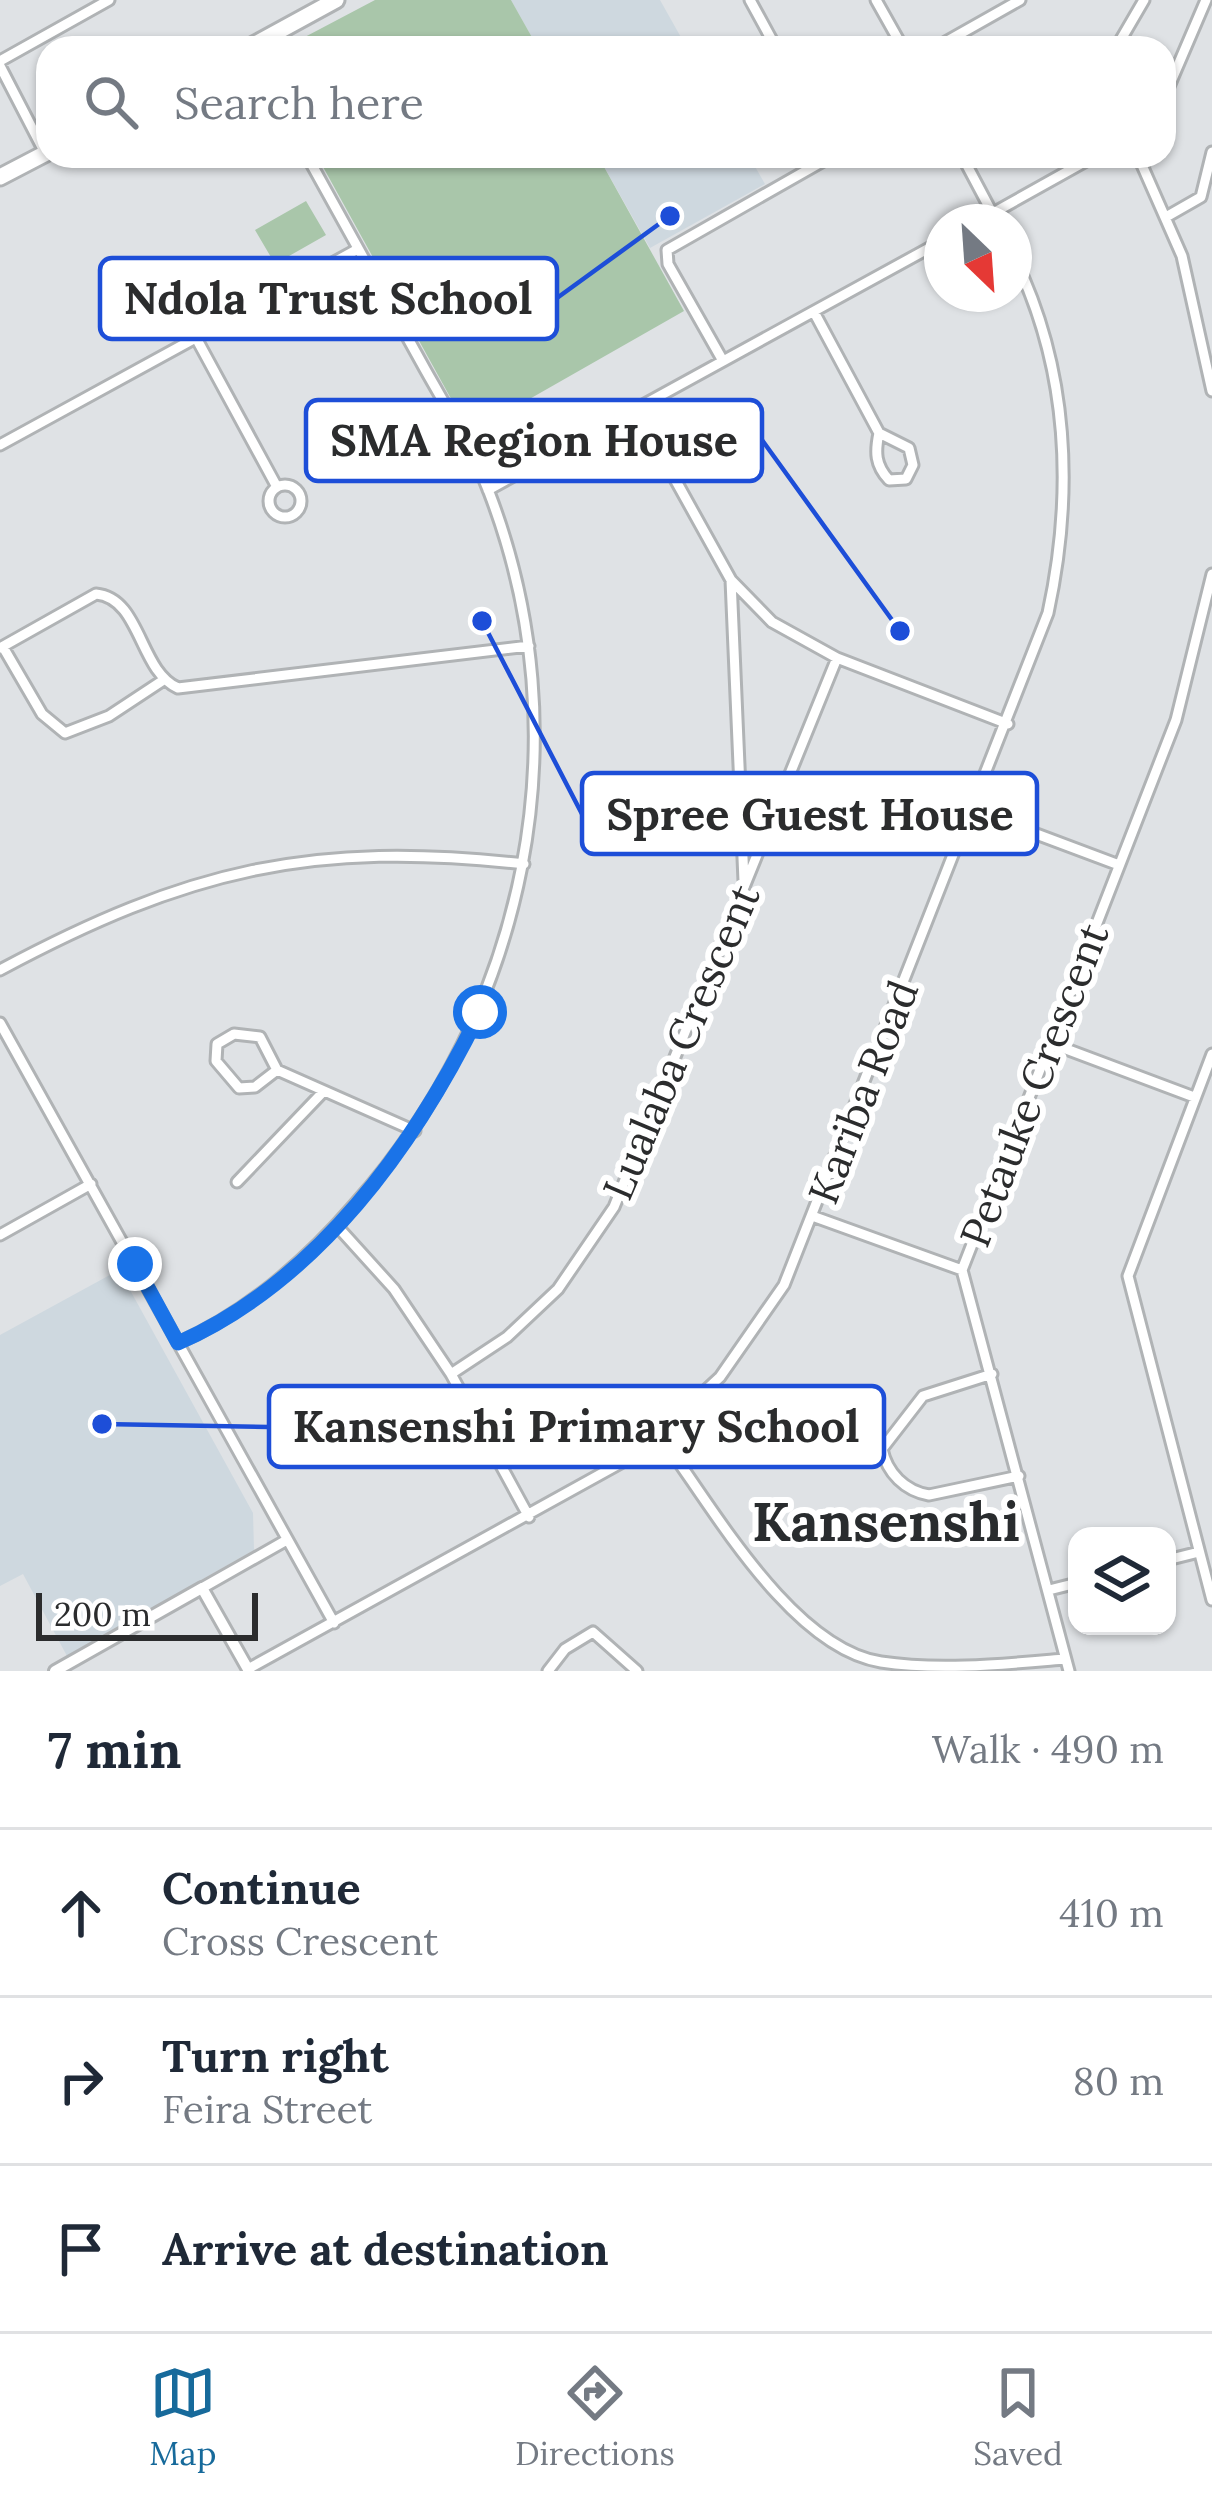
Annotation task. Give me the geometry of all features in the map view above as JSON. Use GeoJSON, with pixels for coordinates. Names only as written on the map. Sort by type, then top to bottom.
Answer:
{"type":"FeatureCollection","features":[{"type":"Feature","properties":{"kind":"highway"},"geometry":{"type":"LineString","coordinates":[[271,36],[336,0]]}},
{"type":"Feature","properties":{"kind":"highway"},"geometry":{"type":"LineString","coordinates":[[0,178],[36,159]]}},
{"type":"Feature","properties":{"kind":"street"},"geometry":{"type":"LineString","coordinates":[[48,36],[109,0]]}},
{"type":"Feature","properties":{"kind":"street"},"geometry":{"type":"LineString","coordinates":[[750,0],[770,36]]}},
{"type":"Feature","properties":{"kind":"street"},"geometry":{"type":"LineString","coordinates":[[876,0],[896,36]]}},
{"type":"Feature","properties":{"kind":"street"},"geometry":{"type":"LineString","coordinates":[[956,36],[1020,0]]}},
{"type":"Feature","properties":{"kind":"street"},"geometry":{"type":"LineString","coordinates":[[1123,36],[1144,0]]}},
{"type":"Feature","properties":{"kind":"street"},"geometry":{"type":"LineString","coordinates":[[1176,70],[1206,0]]}},
{"type":"Feature","properties":{"kind":"street"},"geometry":{"type":"LineString","coordinates":[[36,43],[0,64],[36,132]]}},
{"type":"Feature","properties":{"kind":"street"},"geometry":{"type":"LineString","coordinates":[[1166,217],[1201,197],[1212,152]]}},
{"type":"Feature","properties":{"kind":"street"},"geometry":{"type":"LineString","coordinates":[[178,1343],[252,1300],[337,1226],[415,1131],[480,1012],[524,864],[535,770],[529,646],[488,490],[314,168]]}},
{"type":"Feature","properties":{"kind":"street"},"geometry":{"type":"LineString","coordinates":[[723,361],[668,264],[667,250],[811,168]]}},
{"type":"Feature","properties":{"kind":"street"},"geometry":{"type":"LineString","coordinates":[[968,168],[988,204]]}},
{"type":"Feature","properties":{"kind":"street"},"geometry":{"type":"LineString","coordinates":[[1018,204],[1076,168]]}},
{"type":"Feature","properties":{"kind":"street"},"geometry":{"type":"LineString","coordinates":[[1144,168],[1185,265],[1212,391]]}},
{"type":"Feature","properties":{"kind":"street"},"geometry":{"type":"LineString","coordinates":[[0,445],[358,249]]}},
{"type":"Feature","properties":{"kind":"street"},"geometry":{"type":"LineString","coordinates":[[488,490],[924,252]]}},
{"type":"Feature","properties":{"kind":"street","name":"Kariba Road"},"geometry":{"type":"LineString","coordinates":[[248,1670],[529,1517],[661,1437],[720,1377],[766,1317],[815,1217],[1048,613],[1065,505],[1057,387],[1032,299]]}},
{"type":"Feature","properties":{"kind":"street"},"geometry":{"type":"LineString","coordinates":[[814,312],[879,434],[908,448],[914,465],[906,479],[889,480],[883,473],[876,454],[879,434]]}},
{"type":"Feature","properties":{"kind":"street"},"geometry":{"type":"LineString","coordinates":[[195,336],[277,487]]}},
{"type":"Feature","properties":{"kind":"street"},"geometry":{"type":"LineString","coordinates":[[636,410],[731,580],[782,630],[837,658],[1008,724]]}},
{"type":"Feature","properties":{"kind":"street","name":"Petauke Crescent"},"geometry":{"type":"LineString","coordinates":[[1069,1671],[962,1270],[1176,720],[1212,574]]}},
{"type":"Feature","properties":{"kind":"street"},"geometry":{"type":"LineString","coordinates":[[731,580],[746,841],[744,892]]}},
{"type":"Feature","properties":{"kind":"street"},"geometry":{"type":"LineString","coordinates":[[162,681],[130,622],[107,595],[83,599],[1,647],[42,714],[64,733],[109,716],[162,681],[197,688],[529,646]]}},
{"type":"Feature","properties":{"kind":"street","name":"Lualaba Crescent"},"geometry":{"type":"LineString","coordinates":[[451,1374],[532,1315],[599,1234],[630,1177],[837,658]]}},
{"type":"Feature","properties":{"kind":"street"},"geometry":{"type":"LineString","coordinates":[[975,811],[1119,866]]}},
{"type":"Feature","properties":{"kind":"street"},"geometry":{"type":"LineString","coordinates":[[746,841],[763,845]]}},
{"type":"Feature","properties":{"kind":"street"},"geometry":{"type":"LineString","coordinates":[[0,970],[91,921],[223,873],[376,854],[524,864]]}},
{"type":"Feature","properties":{"kind":"street"},"geometry":{"type":"LineString","coordinates":[[0,1023],[4,1038],[91,1184],[334,1623]]}},
{"type":"Feature","properties":{"kind":"street"},"geometry":{"type":"LineString","coordinates":[[277,1070],[255,1087],[239,1088],[217,1061],[217,1044],[234,1034],[260,1037],[277,1070],[415,1131]]}},
{"type":"Feature","properties":{"kind":"street"},"geometry":{"type":"LineString","coordinates":[[1050,1043],[1194,1097]]}},
{"type":"Feature","properties":{"kind":"street"},"geometry":{"type":"LineString","coordinates":[[1212,1054],[1128,1276],[1212,1600]]}},
{"type":"Feature","properties":{"kind":"street"},"geometry":{"type":"LineString","coordinates":[[237,1182],[323,1092]]}},
{"type":"Feature","properties":{"kind":"street"},"geometry":{"type":"LineString","coordinates":[[0,1235],[91,1184]]}},
{"type":"Feature","properties":{"kind":"street"},"geometry":{"type":"LineString","coordinates":[[815,1217],[962,1270]]}},
{"type":"Feature","properties":{"kind":"street"},"geometry":{"type":"LineString","coordinates":[[337,1226],[394,1289],[451,1374],[529,1517]]}},
{"type":"Feature","properties":{"kind":"street"},"geometry":{"type":"LineString","coordinates":[[992,1374],[912,1404],[882,1449],[885,1464],[893,1476],[929,1495],[1018,1476]]}},
{"type":"Feature","properties":{"kind":"street"},"geometry":{"type":"LineString","coordinates":[[661,1437],[805,1624],[842,1650],[880,1662],[1005,1664],[1065,1659]]}},
{"type":"Feature","properties":{"kind":"street"},"geometry":{"type":"LineString","coordinates":[[55,1671],[285,1541]]}},
{"type":"Feature","properties":{"kind":"street"},"geometry":{"type":"LineString","coordinates":[[1176,1558],[1199,1552]]}},
{"type":"Feature","properties":{"kind":"street"},"geometry":{"type":"LineString","coordinates":[[1049,1590],[1068,1585]]}},
{"type":"Feature","properties":{"kind":"street"},"geometry":{"type":"LineString","coordinates":[[202,1588],[248,1670]]}},
{"type":"Feature","properties":{"kind":"street"},"geometry":{"type":"LineString","coordinates":[[548,1671],[565,1648],[593,1632],[637,1671]]}},
{"type":"Feature","properties":{"kind":"shaded area"},"geometry":{"type":"Polygon","coordinates":[[[511,0],[660,0],[680,36],[531,36],[511,0]]]}},
{"type":"Feature","properties":{"kind":"shaded area"},"geometry":{"type":"Polygon","coordinates":[[[605,168],[756,168],[765,184],[650,248],[605,168]]]}},
{"type":"Feature","properties":{"kind":"shaded area"},"geometry":{"type":"Polygon","coordinates":[[[119,1270],[253,1513],[254,1550],[67,1656],[23,1574],[0,1586],[0,1335],[119,1270]]]}},
{"type":"Feature","properties":{"kind":"green space"},"geometry":{"type":"Polygon","coordinates":[[[375,0],[511,0],[531,36],[307,36],[375,0]]]}},
{"type":"Feature","properties":{"kind":"green space"},"geometry":{"type":"Polygon","coordinates":[[[324,168],[605,168],[684,311],[470,433],[324,168]]]}},
{"type":"Feature","properties":{"kind":"green space"},"geometry":{"type":"Polygon","coordinates":[[[306,201],[326,235],[275,264],[255,230],[306,201]]]}},
{"type":"Feature","properties":{"kind":"place","name":"Ndola Trust School"},"geometry":{"type":"Point","coordinates":[670,216]}},
{"type":"Feature","properties":{"kind":"place","name":"Spree Guest House"},"geometry":{"type":"Point","coordinates":[482,621]}},
{"type":"Feature","properties":{"kind":"place","name":"SMA Region House"},"geometry":{"type":"Point","coordinates":[900,631]}},
{"type":"Feature","properties":{"kind":"place","name":"Kansenshi Primary School"},"geometry":{"type":"Point","coordinates":[102,1424]}},
{"type":"Feature","properties":{"kind":"district","name":"Kansenshi"},"geometry":{"type":"Point","coordinates":[886,1521]}},
{"type":"Feature","properties":{"kind":"route"},"geometry":{"type":"LineString","coordinates":[[135,1264],[178,1343],[206,1331],[252,1300],[337,1226],[394,1160],[434,1101],[480,1012]]}}]}
